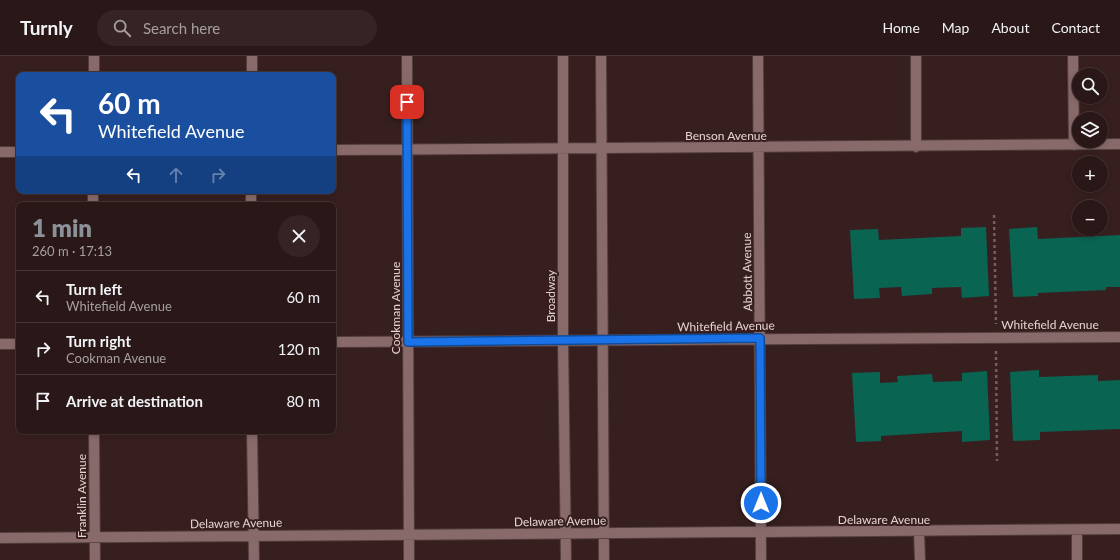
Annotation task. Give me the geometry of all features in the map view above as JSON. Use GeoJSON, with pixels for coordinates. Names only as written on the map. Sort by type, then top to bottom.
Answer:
{"type":"FeatureCollection","features":[{"type":"Feature","properties":{"kind":"street"},"geometry":{"type":"LineString","coordinates":[[94,56],[94,72]]}},
{"type":"Feature","properties":{"kind":"street"},"geometry":{"type":"LineString","coordinates":[[252,56],[252,72]]}},
{"type":"Feature","properties":{"kind":"street","name":"Cookman Avenue"},"geometry":{"type":"LineString","coordinates":[[407,56],[409,560]]}},
{"type":"Feature","properties":{"kind":"street","name":"Broadway"},"geometry":{"type":"LineString","coordinates":[[563,56],[563,340],[566,560]]}},
{"type":"Feature","properties":{"kind":"street"},"geometry":{"type":"LineString","coordinates":[[601,56],[601,341],[604,560]]}},
{"type":"Feature","properties":{"kind":"street","name":"Abbott Avenue"},"geometry":{"type":"LineString","coordinates":[[758,56],[761,560]]}},
{"type":"Feature","properties":{"kind":"street"},"geometry":{"type":"LineString","coordinates":[[916,56],[916,147]]}},
{"type":"Feature","properties":{"kind":"street"},"geometry":{"type":"LineString","coordinates":[[1073,56],[1074,112]]}},
{"type":"Feature","properties":{"kind":"street","name":"Benson Avenue"},"geometry":{"type":"LineString","coordinates":[[1108,144],[1120,144]]}},
{"type":"Feature","properties":{"kind":"street","name":"Benson Avenue"},"geometry":{"type":"LineString","coordinates":[[336,150],[1072,145]]}},
{"type":"Feature","properties":{"kind":"street"},"geometry":{"type":"LineString","coordinates":[[0,152],[16,152]]}},
{"type":"Feature","properties":{"kind":"street","name":"Whitefield Avenue"},"geometry":{"type":"LineString","coordinates":[[336,342],[601,341],[760,338],[1120,337]]}},
{"type":"Feature","properties":{"kind":"street"},"geometry":{"type":"LineString","coordinates":[[0,344],[16,344]]}},
{"type":"Feature","properties":{"kind":"street","name":"Franklin Avenue"},"geometry":{"type":"LineString","coordinates":[[94,434],[95,560]]}},
{"type":"Feature","properties":{"kind":"street"},"geometry":{"type":"LineString","coordinates":[[252,434],[254,560]]}},
{"type":"Feature","properties":{"kind":"street","name":"Delaware Avenue"},"geometry":{"type":"LineString","coordinates":[[0,538],[919,532],[1120,529]]}},
{"type":"Feature","properties":{"kind":"street"},"geometry":{"type":"LineString","coordinates":[[1077,530],[1077,560]]}},
{"type":"Feature","properties":{"kind":"street"},"geometry":{"type":"LineString","coordinates":[[919,532],[920,560]]}},
{"type":"Feature","properties":{"kind":"building"},"geometry":{"type":"Polygon","coordinates":[[[986,227],[989,296],[962,298],[961,287],[932,288],[932,294],[902,296],[901,287],[879,288],[880,298],[854,299],[850,230],[878,229],[879,240],[961,236],[961,228],[986,227]]]}},
{"type":"Feature","properties":{"kind":"building"},"geometry":{"type":"Polygon","coordinates":[[[1037,227],[1038,239],[1120,235],[1120,287],[1106,287],[1106,290],[1038,293],[1038,296],[1013,297],[1009,229],[1037,227]]]}},
{"type":"Feature","properties":{"kind":"building"},"geometry":{"type":"Polygon","coordinates":[[[1039,370],[1039,377],[1098,375],[1098,381],[1120,380],[1120,429],[1040,432],[1040,440],[1013,441],[1010,372],[1039,370]]]}},
{"type":"Feature","properties":{"kind":"building"},"geometry":{"type":"Polygon","coordinates":[[[987,371],[990,440],[962,442],[962,431],[881,436],[881,441],[856,442],[852,373],[880,372],[880,383],[898,382],[897,376],[932,374],[933,382],[962,381],[962,373],[987,371]]]}},
{"type":"Feature","properties":{"kind":"route"},"geometry":{"type":"LineString","coordinates":[[407,102],[408,342],[760,338],[761,503]]}}]}
